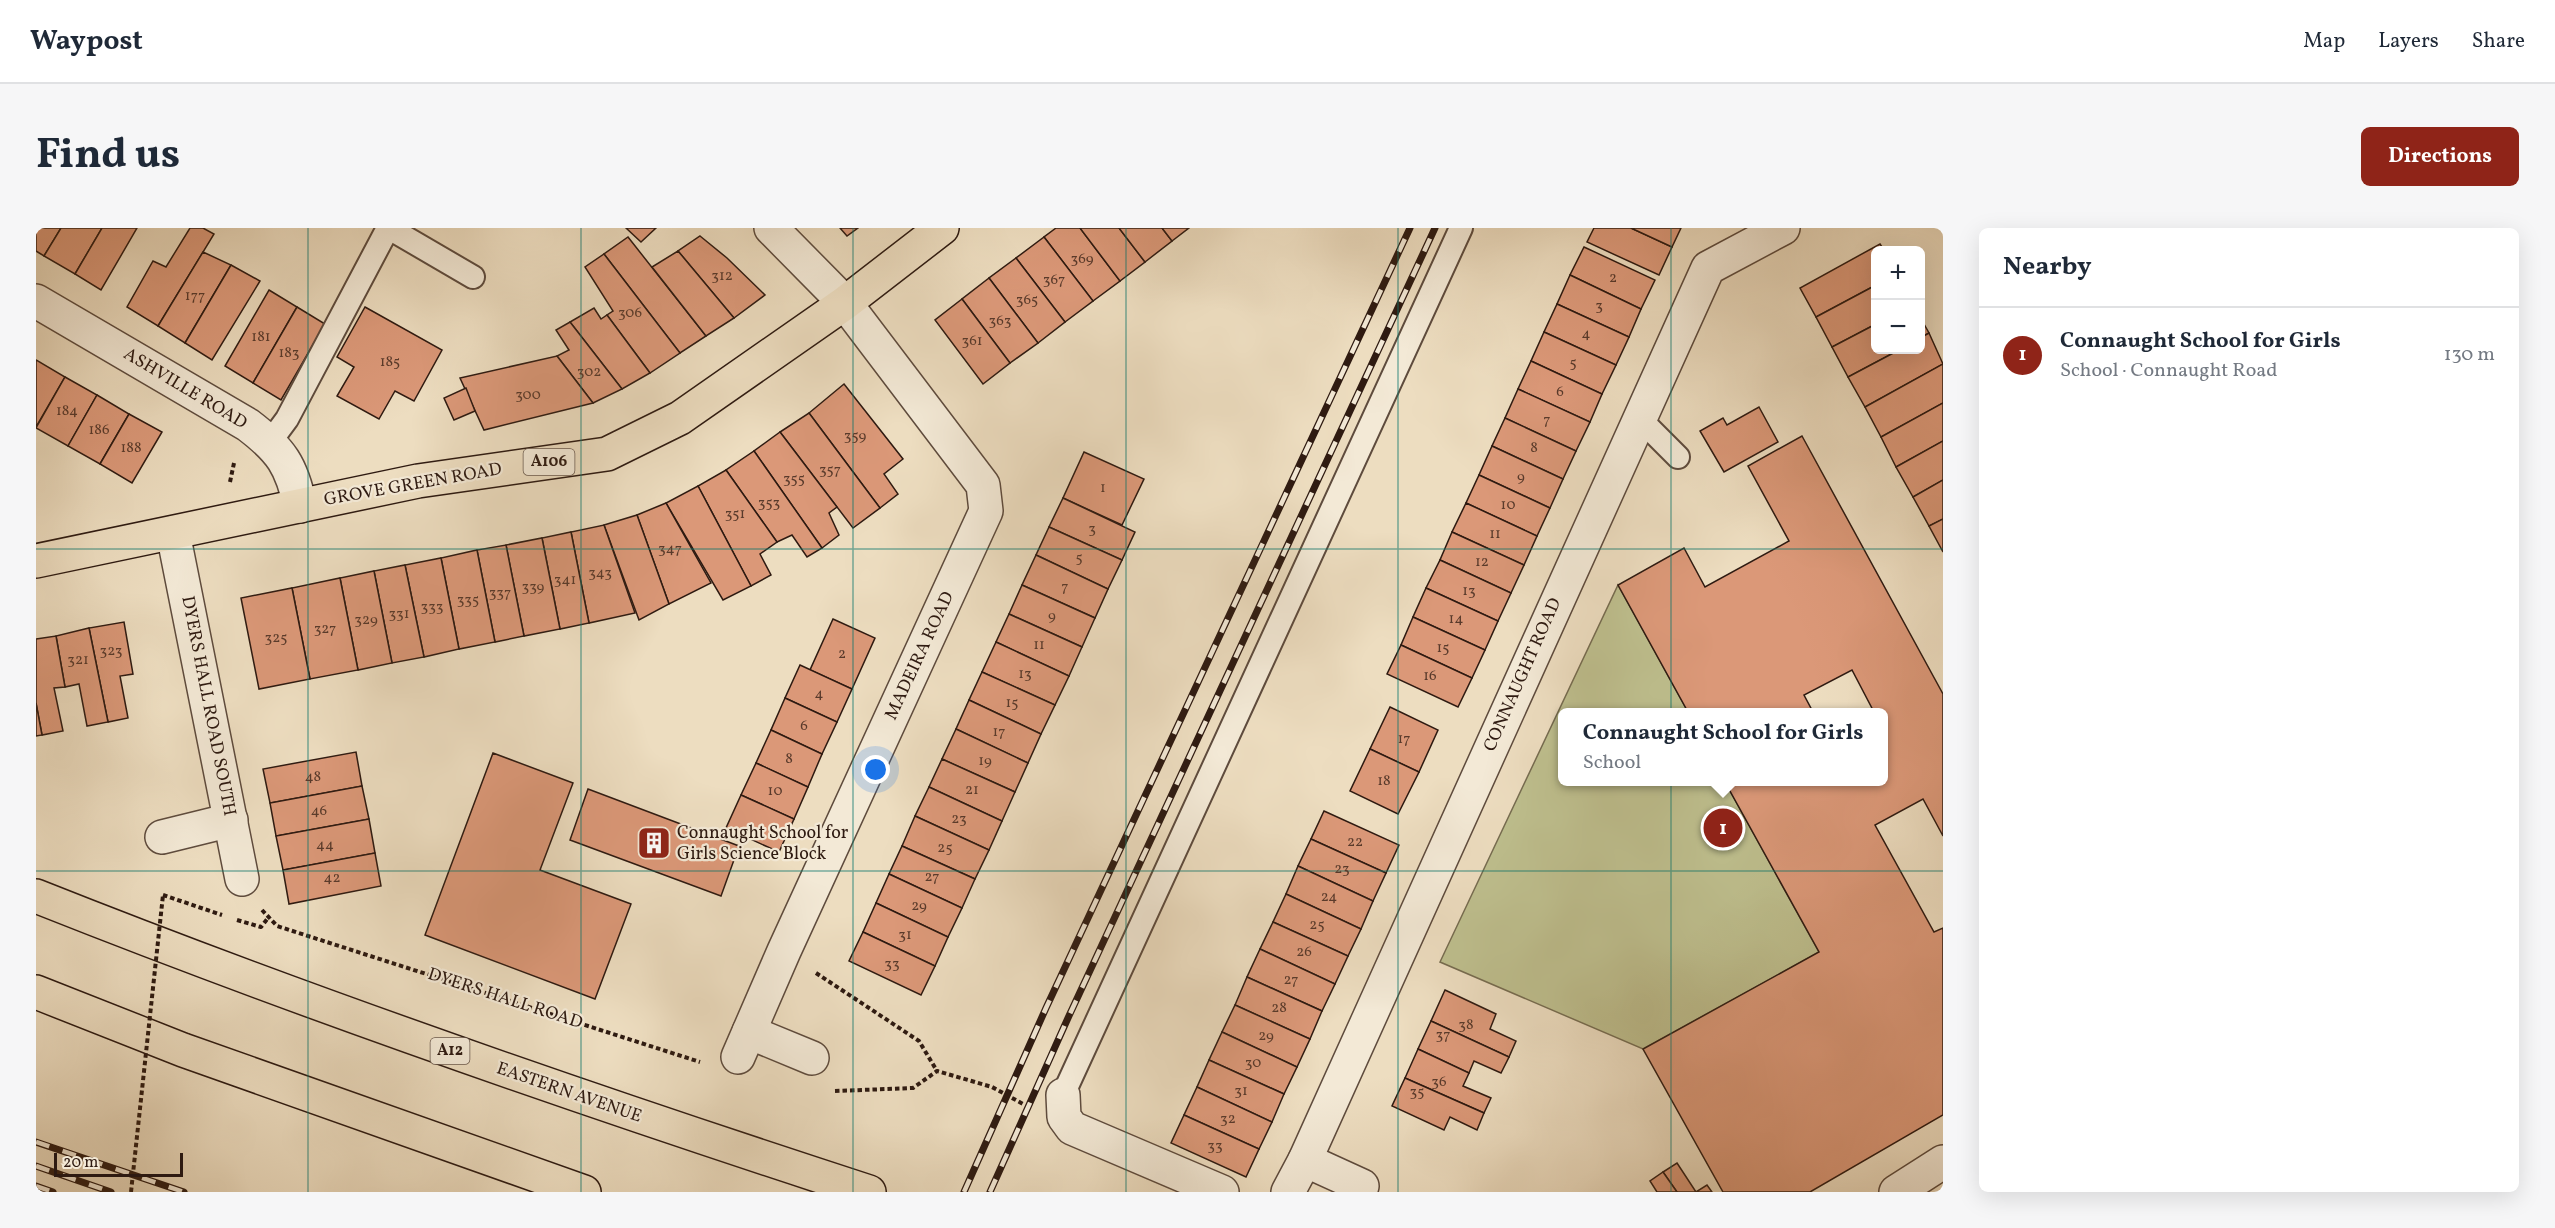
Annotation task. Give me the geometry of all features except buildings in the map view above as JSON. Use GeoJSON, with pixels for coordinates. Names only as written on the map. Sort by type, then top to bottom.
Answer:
{"type":"FeatureCollection","features":[{"type":"Feature","properties":{"kind":"main road","name":"GROVE GREEN ROAD"},"geometry":{"type":"LineString","coordinates":[[36,561],[418,481],[607,454],[680,418],[845,303],[942,228]]}},
{"type":"Feature","properties":{"kind":"main road","name":"EASTERN AVENUE"},"geometry":{"type":"LineString","coordinates":[[36,896],[205,963],[586,1099],[869,1192]]}},
{"type":"Feature","properties":{"kind":"main road"},"geometry":{"type":"LineString","coordinates":[[36,992],[183,1050],[584,1192]]}},
{"type":"Feature","properties":{"kind":"street","name":"MADEIRA ROAD"},"geometry":{"type":"LineString","coordinates":[[732,1051],[784,951],[986,511],[983,485],[845,303],[771,228]]}},
{"type":"Feature","properties":{"kind":"street","name":"CONNAUGHT ROAD"},"geometry":{"type":"LineString","coordinates":[[1288,1192],[1305,1160],[1708,268],[1783,228]]}},
{"type":"Feature","properties":{"kind":"street","name":"ASHVILLE ROAD"},"geometry":{"type":"LineString","coordinates":[[36,301],[259,433],[294,478],[300,506]]}},
{"type":"Feature","properties":{"kind":"street","name":"DYERS HALL ROAD SOUTH"},"geometry":{"type":"LineString","coordinates":[[174,533],[242,879]]}},
{"type":"Feature","properties":{"kind":"street"},"geometry":{"type":"LineString","coordinates":[[162,837],[231,820]]}},
{"type":"Feature","properties":{"kind":"street"},"geometry":{"type":"LineString","coordinates":[[732,1051],[812,1058]]}},
{"type":"Feature","properties":{"kind":"street"},"geometry":{"type":"LineString","coordinates":[[1063,1095],[1064,1117],[1072,1128],[1222,1192]]}},
{"type":"Feature","properties":{"kind":"street"},"geometry":{"type":"LineString","coordinates":[[1305,1160],[1362,1186]]}},
{"type":"Feature","properties":{"kind":"street"},"geometry":{"type":"LineString","coordinates":[[1896,1192],[1943,1162]]}},
{"type":"Feature","properties":{"kind":"lane"},"geometry":{"type":"LineString","coordinates":[[259,433],[286,419],[389,228],[473,277]]}},
{"type":"Feature","properties":{"kind":"lane"},"geometry":{"type":"LineString","coordinates":[[1063,1095],[1461,228]]}},
{"type":"Feature","properties":{"kind":"lane"},"geometry":{"type":"LineString","coordinates":[[1639,418],[1678,457]]}},
{"type":"Feature","properties":{"kind":"path"},"geometry":{"type":"LineString","coordinates":[[222,485],[230,483],[230,474],[259,433]]}},
{"type":"Feature","properties":{"kind":"path"},"geometry":{"type":"LineString","coordinates":[[131,1192],[163,895],[226,916]]}},
{"type":"Feature","properties":{"kind":"path"},"geometry":{"type":"LineString","coordinates":[[236,919],[261,927],[268,918]]}},
{"type":"Feature","properties":{"kind":"path","name":"DYERS HALL ROAD"},"geometry":{"type":"LineString","coordinates":[[277,926],[732,1051]]}},
{"type":"Feature","properties":{"kind":"path"},"geometry":{"type":"LineString","coordinates":[[784,951],[919,1041],[938,1071],[992,1087],[1027,1106]]}},
{"type":"Feature","properties":{"kind":"path"},"geometry":{"type":"LineString","coordinates":[[832,1091],[913,1088],[938,1071]]}},
{"type":"Feature","properties":{"kind":"green space"},"geometry":{"type":"Polygon","coordinates":[[[1618,585],[1686,708],[1560,708],[1618,585]]]}},
{"type":"Feature","properties":{"kind":"green space"},"geometry":{"type":"Polygon","coordinates":[[[1558,712],[1558,786],[1727,786],[1819,952],[1643,1049],[1440,962],[1558,712]]]}},
{"type":"Feature","properties":{"kind":"railway"},"geometry":{"type":"LineString","coordinates":[[964,1192],[1046,1008],[1410,228]]}},
{"type":"Feature","properties":{"kind":"railway"},"geometry":{"type":"LineString","coordinates":[[990,1192],[1068,1018],[1435,228]]}},
{"type":"Feature","properties":{"kind":"railway"},"geometry":{"type":"LineString","coordinates":[[36,1142],[184,1192]]}},
{"type":"Feature","properties":{"kind":"railway"},"geometry":{"type":"LineString","coordinates":[[36,1166],[111,1192]]}},
{"type":"Feature","properties":{"kind":"railway"},"geometry":{"type":"LineString","coordinates":[[36,1186],[53,1192]]}},
{"type":"Feature","properties":{"kind":"place","name":"Connaught School for Girls"},"geometry":{"type":"Point","coordinates":[1723,828]}},
{"type":"Feature","properties":{"kind":"place","name":"Connaught School for Girls Science Block"},"geometry":{"type":"Point","coordinates":[654,843]}}]}
